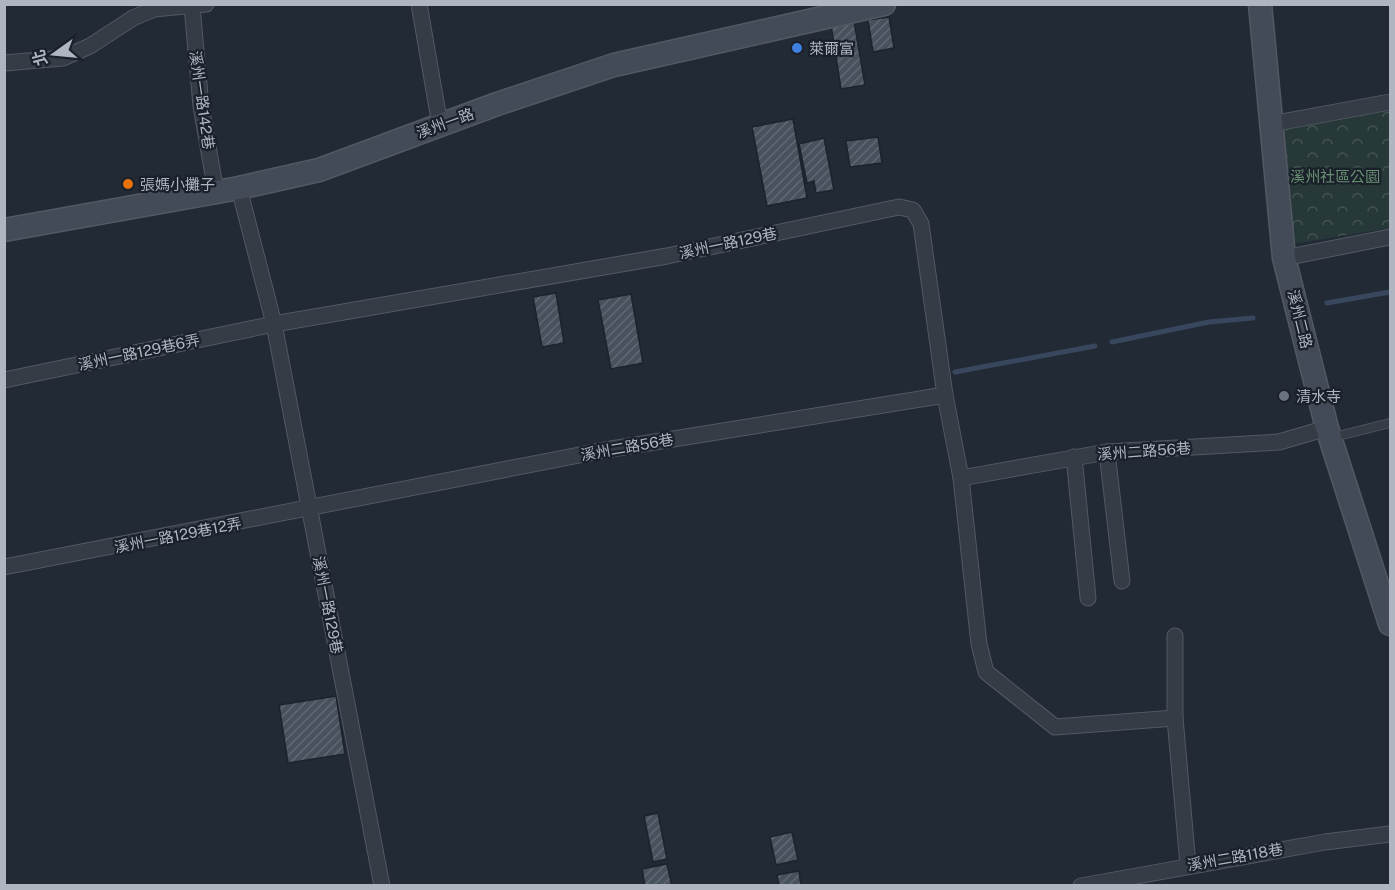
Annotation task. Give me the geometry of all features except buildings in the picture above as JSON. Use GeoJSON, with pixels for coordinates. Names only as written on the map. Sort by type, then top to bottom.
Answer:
{"type":"FeatureCollection","features":[{"type":"Feature","properties":{"kind":"street"},"geometry":{"type":"LineString","coordinates":[[419,4],[440,125]]}},
{"type":"Feature","properties":{"kind":"street","name":"溪州一路"},"geometry":{"type":"LineString","coordinates":[[4,230],[239,188],[319,170],[440,125],[614,65],[884,4]]}},
{"type":"Feature","properties":{"kind":"street","name":"溪州二路"},"geometry":{"type":"LineString","coordinates":[[1260,4],[1284,258],[1328,433],[1390,624]]}},
{"type":"Feature","properties":{"kind":"street"},"geometry":{"type":"LineString","coordinates":[[4,63],[63,58],[90,46],[133,18],[154,9],[199,5]]}},
{"type":"Feature","properties":{"kind":"street","name":"溪州一路142巷"},"geometry":{"type":"LineString","coordinates":[[199,5],[201,106],[216,192]]}},
{"type":"Feature","properties":{"kind":"street"},"geometry":{"type":"LineString","coordinates":[[1271,124],[1390,102]]}},
{"type":"Feature","properties":{"kind":"street","name":"溪州一路129巷"},"geometry":{"type":"LineString","coordinates":[[239,188],[274,324],[382,885]]}},
{"type":"Feature","properties":{"kind":"street","name":"溪州一路129巷"},"geometry":{"type":"LineString","coordinates":[[274,324],[667,256],[899,207],[913,210],[921,224],[945,395],[961,478],[980,644],[986,672],[1054,727],[1175,718]]}},
{"type":"Feature","properties":{"kind":"street"},"geometry":{"type":"LineString","coordinates":[[1284,258],[1390,237]]}},
{"type":"Feature","properties":{"kind":"street","name":"溪州一路129巷6弄"},"geometry":{"type":"LineString","coordinates":[[4,380],[274,324]]}},
{"type":"Feature","properties":{"kind":"street","name":"溪州二路56巷"},"geometry":{"type":"LineString","coordinates":[[310,510],[605,450],[945,395]]}},
{"type":"Feature","properties":{"kind":"street","name":"溪州二路56巷"},"geometry":{"type":"LineString","coordinates":[[961,478],[1107,452],[1279,442],[1328,433]]}},
{"type":"Feature","properties":{"kind":"street"},"geometry":{"type":"LineString","coordinates":[[1107,452],[1122,582]]}},
{"type":"Feature","properties":{"kind":"street"},"geometry":{"type":"LineString","coordinates":[[1074,457],[1088,598]]}},
{"type":"Feature","properties":{"kind":"street","name":"溪州一路129巷12弄"},"geometry":{"type":"LineString","coordinates":[[4,567],[310,510]]}},
{"type":"Feature","properties":{"kind":"street"},"geometry":{"type":"LineString","coordinates":[[1175,636],[1175,718],[1188,865]]}},
{"type":"Feature","properties":{"kind":"street","name":"溪州二路118巷"},"geometry":{"type":"LineString","coordinates":[[1081,885],[1325,842],[1390,834]]}},
{"type":"Feature","properties":{"kind":"lane"},"geometry":{"type":"LineString","coordinates":[[1328,433],[1390,423]]}},
{"type":"Feature","properties":{"kind":"green space","name":"溪州社區公園"},"geometry":{"type":"Polygon","coordinates":[[[1390,108],[1390,228],[1287,245],[1274,125],[1390,108]]]}},
{"type":"Feature","properties":{"kind":"waterway"},"geometry":{"type":"LineString","coordinates":[[1327,303],[1390,292]]}},
{"type":"Feature","properties":{"kind":"waterway"},"geometry":{"type":"LineString","coordinates":[[1112,342],[1209,322],[1253,318]]}},
{"type":"Feature","properties":{"kind":"waterway"},"geometry":{"type":"LineString","coordinates":[[955,372],[1095,346]]}},
{"type":"Feature","properties":{"kind":"place","name":"萊爾富"},"geometry":{"type":"Point","coordinates":[797,48]}},
{"type":"Feature","properties":{"kind":"place","name":"張媽小攤子"},"geometry":{"type":"Point","coordinates":[128,184]}},
{"type":"Feature","properties":{"kind":"place","name":"清水寺"},"geometry":{"type":"Point","coordinates":[1284,396]}}]}
